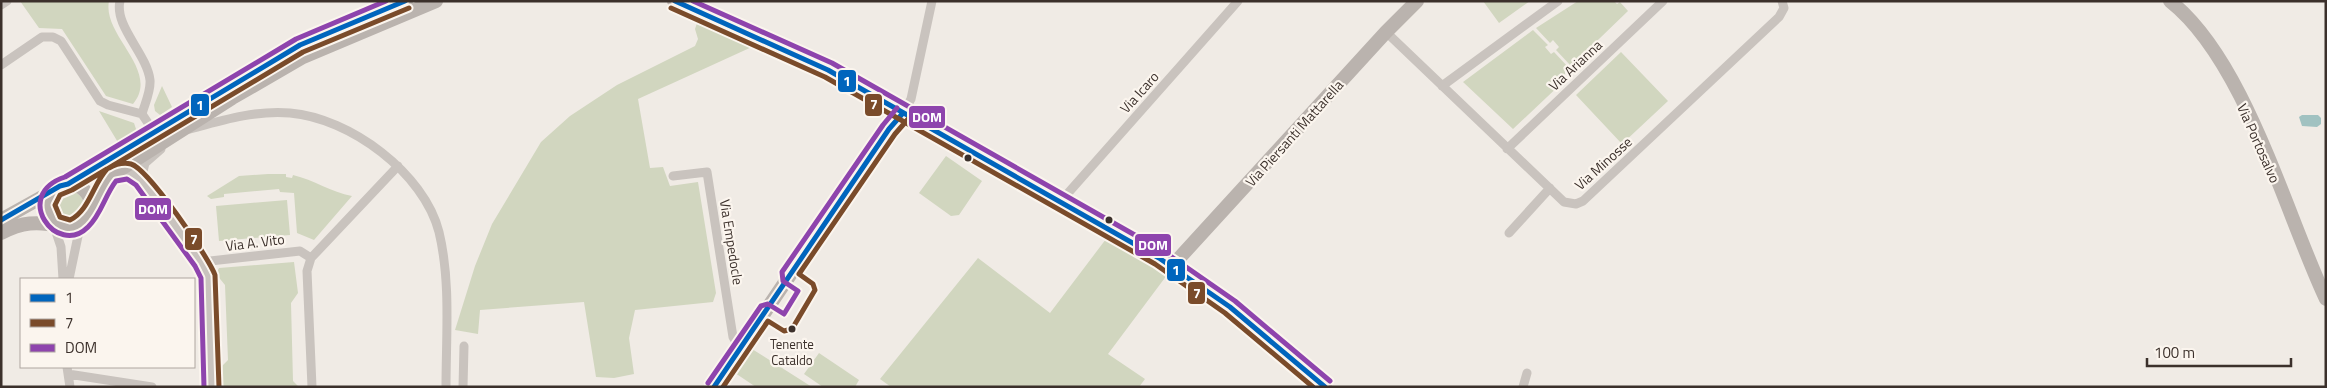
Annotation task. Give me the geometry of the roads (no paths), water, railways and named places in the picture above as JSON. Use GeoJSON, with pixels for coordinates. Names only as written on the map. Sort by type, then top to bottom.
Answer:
{"type":"FeatureCollection","features":[{"type":"Feature","properties":{"kind":"main road"},"geometry":{"type":"LineString","coordinates":[[1,220],[68,184],[300,45],[406,1]]}},
{"type":"Feature","properties":{"kind":"main road"},"geometry":{"type":"LineString","coordinates":[[1,233],[18,225],[32,222],[55,223],[74,227],[87,215],[97,193],[113,174],[177,133],[303,57],[436,1]]}},
{"type":"Feature","properties":{"kind":"main road"},"geometry":{"type":"LineString","coordinates":[[674,1],[828,70],[1061,201],[1172,266],[1230,307],[1325,387]]}},
{"type":"Feature","properties":{"kind":"main road","name":"Via Piersanti Mattarella"},"geometry":{"type":"LineString","coordinates":[[1172,266],[1386,32],[1417,1]]}},
{"type":"Feature","properties":{"kind":"main road","name":"Via Portosalvo"},"geometry":{"type":"LineString","coordinates":[[2170,1],[2197,27],[2230,78],[2252,123],[2309,265],[2326,299]]}},
{"type":"Feature","properties":{"kind":"main road"},"geometry":{"type":"LineString","coordinates":[[714,387],[889,129],[903,113]]}},
{"type":"Feature","properties":{"kind":"main road"},"geometry":{"type":"LineString","coordinates":[[68,184],[80,187],[85,191],[88,196],[87,215]]}},
{"type":"Feature","properties":{"kind":"main road"},"geometry":{"type":"LineString","coordinates":[[53,191],[48,201],[55,223]]}},
{"type":"Feature","properties":{"kind":"street"},"geometry":{"type":"LineString","coordinates":[[1,5],[7,1]]}},
{"type":"Feature","properties":{"kind":"street"},"geometry":{"type":"LineString","coordinates":[[120,1],[120,15],[147,68],[150,81],[142,114]]}},
{"type":"Feature","properties":{"kind":"street"},"geometry":{"type":"LineString","coordinates":[[903,113],[911,99],[932,1]]}},
{"type":"Feature","properties":{"kind":"street","name":"Via Icaro"},"geometry":{"type":"LineString","coordinates":[[1061,201],[1238,1]]}},
{"type":"Feature","properties":{"kind":"street"},"geometry":{"type":"LineString","coordinates":[[1442,86],[1558,1]]}},
{"type":"Feature","properties":{"kind":"street","name":"Via Arianna"},"geometry":{"type":"LineString","coordinates":[[1507,148],[1663,1]]}},
{"type":"Feature","properties":{"kind":"street","name":"Via Minosse"},"geometry":{"type":"LineString","coordinates":[[1386,32],[1564,202],[1576,204],[1583,201],[1779,17],[1784,8],[1782,1]]}},
{"type":"Feature","properties":{"kind":"street"},"geometry":{"type":"LineString","coordinates":[[1,65],[42,37],[53,37],[61,41],[100,101],[142,114],[154,132]]}},
{"type":"Feature","properties":{"kind":"street"},"geometry":{"type":"LineString","coordinates":[[141,180],[142,171],[146,164],[177,133],[248,114],[291,113],[318,119],[358,137],[385,154],[398,166],[422,195],[432,212],[439,232],[446,274],[446,387]]}},
{"type":"Feature","properties":{"kind":"street"},"geometry":{"type":"LineString","coordinates":[[312,387],[308,271],[311,258],[398,166]]}},
{"type":"Feature","properties":{"kind":"street"},"geometry":{"type":"LineString","coordinates":[[113,174],[128,171],[141,180],[201,262],[208,276],[212,387]]}},
{"type":"Feature","properties":{"kind":"street","name":"Via Empedocle"},"geometry":{"type":"LineString","coordinates":[[673,176],[707,172],[733,337],[740,349]]}},
{"type":"Feature","properties":{"kind":"street"},"geometry":{"type":"LineString","coordinates":[[1509,233],[1550,188]]}},
{"type":"Feature","properties":{"kind":"street"},"geometry":{"type":"LineString","coordinates":[[69,278],[78,236],[87,215]]}},
{"type":"Feature","properties":{"kind":"street"},"geometry":{"type":"LineString","coordinates":[[55,223],[60,247],[63,278]]}},
{"type":"Feature","properties":{"kind":"street","name":"Via A. Vito"},"geometry":{"type":"LineString","coordinates":[[201,262],[300,251],[311,258]]}},
{"type":"Feature","properties":{"kind":"street"},"geometry":{"type":"LineString","coordinates":[[463,387],[464,346]]}},
{"type":"Feature","properties":{"kind":"street"},"geometry":{"type":"LineString","coordinates":[[70,387],[68,370],[152,387]]}},
{"type":"Feature","properties":{"kind":"street"},"geometry":{"type":"LineString","coordinates":[[1524,387],[1527,373]]}},
{"type":"Feature","properties":{"kind":"water"},"geometry":{"type":"Polygon","coordinates":[[[2302,115],[2318,115],[2321,118],[2321,124],[2317,127],[2302,126],[2299,117],[2302,115]]]}},
{"type":"Feature","properties":{"kind":"place","name":"Tenente Cataldo"},"geometry":{"type":"Point","coordinates":[792,329]}}]}
